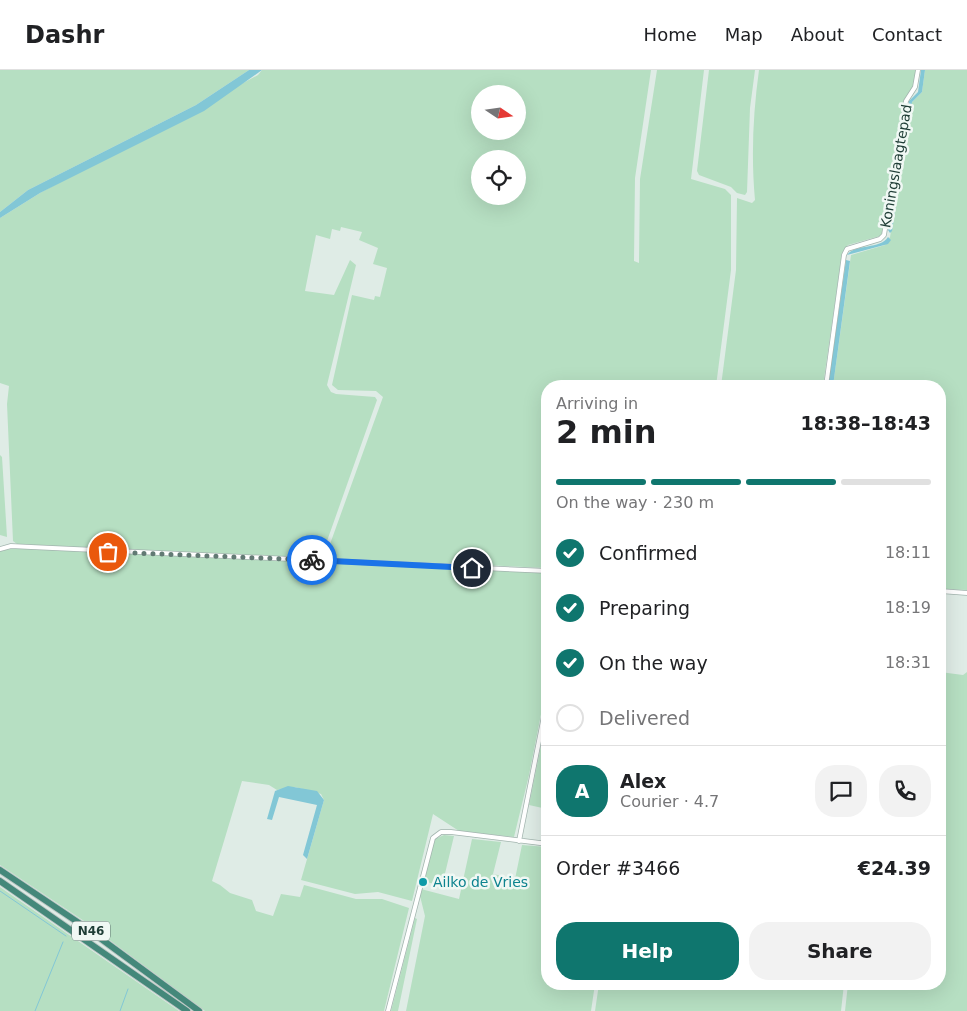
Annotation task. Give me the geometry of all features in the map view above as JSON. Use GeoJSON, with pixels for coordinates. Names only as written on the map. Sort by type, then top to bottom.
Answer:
{"type":"FeatureCollection","features":[{"type":"Feature","properties":{"kind":"highway","name":"N46"},"geometry":{"type":"LineString","coordinates":[[0,870],[85,927],[199,1011]]}},
{"type":"Feature","properties":{"kind":"highway","name":"N46"},"geometry":{"type":"LineString","coordinates":[[0,881],[187,1011]]}},
{"type":"Feature","properties":{"kind":"street","name":"Koningslaagtepad"},"geometry":{"type":"LineString","coordinates":[[827,380],[844,255],[847,249],[880,240],[884,235],[906,101],[915,87],[918,70]]}},
{"type":"Feature","properties":{"kind":"street"},"geometry":{"type":"LineString","coordinates":[[0,549],[11,546],[166,555],[541,571]]}},
{"type":"Feature","properties":{"kind":"street"},"geometry":{"type":"LineString","coordinates":[[946,591],[967,593]]}},
{"type":"Feature","properties":{"kind":"street"},"geometry":{"type":"LineString","coordinates":[[519,841],[541,731]]}},
{"type":"Feature","properties":{"kind":"street"},"geometry":{"type":"LineString","coordinates":[[388,1011],[433,838],[446,831],[541,843]]}},
{"type":"Feature","properties":{"kind":"green space"},"geometry":{"type":"Polygon","coordinates":[[[0,70],[249,70],[196,105],[28,190],[0,212],[0,70]]]}},
{"type":"Feature","properties":{"kind":"green space"},"geometry":{"type":"Polygon","coordinates":[[[262,70],[651,70],[635,178],[634,261],[639,263],[640,179],[657,70],[704,70],[691,179],[725,189],[731,195],[731,270],[717,380],[541,380],[541,568],[325,558],[383,397],[376,391],[338,390],[332,385],[352,295],[374,300],[375,296],[380,297],[387,268],[373,264],[378,248],[359,240],[362,232],[341,227],[340,231],[332,229],[330,239],[316,235],[305,291],[334,295],[350,260],[356,265],[327,385],[331,392],[336,394],[375,397],[377,400],[321,558],[211,555],[17,544],[13,541],[7,404],[9,386],[0,383],[0,218],[40,193],[258,75],[262,70]]]}},
{"type":"Feature","properties":{"kind":"green space"},"geometry":{"type":"Polygon","coordinates":[[[709,70],[755,70],[750,108],[747,192],[745,195],[737,193],[731,187],[699,175],[697,171],[709,70]]]}},
{"type":"Feature","properties":{"kind":"green space"},"geometry":{"type":"Polygon","coordinates":[[[759,70],[916,70],[914,86],[905,98],[882,233],[880,236],[848,245],[842,253],[824,380],[722,380],[736,270],[737,198],[752,203],[755,200],[753,135],[759,70]]]}},
{"type":"Feature","properties":{"kind":"green space"},"geometry":{"type":"Polygon","coordinates":[[[925,70],[967,70],[967,590],[946,589],[946,380],[834,380],[851,255],[885,245],[890,237],[912,102],[922,92],[925,70]]]}},
{"type":"Feature","properties":{"kind":"green space"},"geometry":{"type":"Polygon","coordinates":[[[0,455],[2,457],[7,537],[0,535],[0,455]]]}},
{"type":"Feature","properties":{"kind":"green space"},"geometry":{"type":"Polygon","coordinates":[[[16,548],[541,572],[541,714],[514,837],[459,831],[433,814],[412,901],[378,892],[355,894],[301,880],[324,800],[321,794],[295,787],[277,790],[269,785],[242,781],[212,881],[230,893],[252,900],[256,911],[273,916],[281,894],[300,897],[304,885],[356,899],[382,899],[409,908],[384,1011],[205,1011],[84,921],[0,865],[0,551],[16,548]]]}},
{"type":"Feature","properties":{"kind":"green space"},"geometry":{"type":"Polygon","coordinates":[[[967,672],[967,1011],[845,1011],[847,990],[946,990],[946,673],[963,675],[967,672]]]}},
{"type":"Feature","properties":{"kind":"green space"},"geometry":{"type":"Polygon","coordinates":[[[541,746],[541,808],[529,805],[541,746]]]}},
{"type":"Feature","properties":{"kind":"green space"},"geometry":{"type":"Polygon","coordinates":[[[444,835],[454,836],[442,886],[423,881],[435,839],[444,835]]]}},
{"type":"Feature","properties":{"kind":"green space"},"geometry":{"type":"Polygon","coordinates":[[[472,839],[501,842],[493,874],[515,879],[522,845],[541,847],[541,990],[594,990],[591,1011],[406,1011],[425,916],[420,896],[421,889],[459,899],[472,839]]]}},
{"type":"Feature","properties":{"kind":"green space"},"geometry":{"type":"Polygon","coordinates":[[[0,887],[179,1011],[0,1011],[0,887]]]}},
{"type":"Feature","properties":{"kind":"green space"},"geometry":{"type":"Polygon","coordinates":[[[415,918],[417,919],[398,1011],[391,1011],[415,918]]]}},
{"type":"Feature","properties":{"kind":"green space"},"geometry":{"type":"Polygon","coordinates":[[[598,990],[843,990],[841,1011],[595,1011],[598,990]]]}},
{"type":"Feature","properties":{"kind":"water"},"geometry":{"type":"Polygon","coordinates":[[[249,70],[262,70],[204,111],[40,193],[0,218],[0,212],[28,190],[196,105],[249,70]]]}},
{"type":"Feature","properties":{"kind":"water"},"geometry":{"type":"Polygon","coordinates":[[[921,70],[925,70],[922,92],[912,102],[892,231],[890,233],[888,230],[909,101],[918,92],[921,70]]]}},
{"type":"Feature","properties":{"kind":"water"},"geometry":{"type":"Polygon","coordinates":[[[888,237],[891,240],[888,244],[847,255],[856,249],[879,244],[888,237]]]}},
{"type":"Feature","properties":{"kind":"water"},"geometry":{"type":"Polygon","coordinates":[[[846,260],[850,261],[834,380],[829,380],[846,260]]]}},
{"type":"Feature","properties":{"kind":"water"},"geometry":{"type":"Polygon","coordinates":[[[288,786],[317,791],[324,800],[307,859],[303,855],[317,805],[279,797],[272,820],[267,819],[275,791],[288,786]]]}},
{"type":"Feature","properties":{"kind":"waterway"},"geometry":{"type":"LineString","coordinates":[[0,891],[66,936]]}},
{"type":"Feature","properties":{"kind":"waterway"},"geometry":{"type":"LineString","coordinates":[[35,1011],[63,942]]}},
{"type":"Feature","properties":{"kind":"waterway"},"geometry":{"type":"LineString","coordinates":[[120,1011],[128,989]]}},
{"type":"Feature","properties":{"kind":"way so far"},"geometry":{"type":"LineString","coordinates":[[108,552],[312,560]]}},
{"type":"Feature","properties":{"kind":"place","name":"Ailko de Vries"},"geometry":{"type":"Point","coordinates":[423,882]}},
{"type":"Feature","properties":{"kind":"route"},"geometry":{"type":"LineString","coordinates":[[312,560],[472,568]]}}]}
